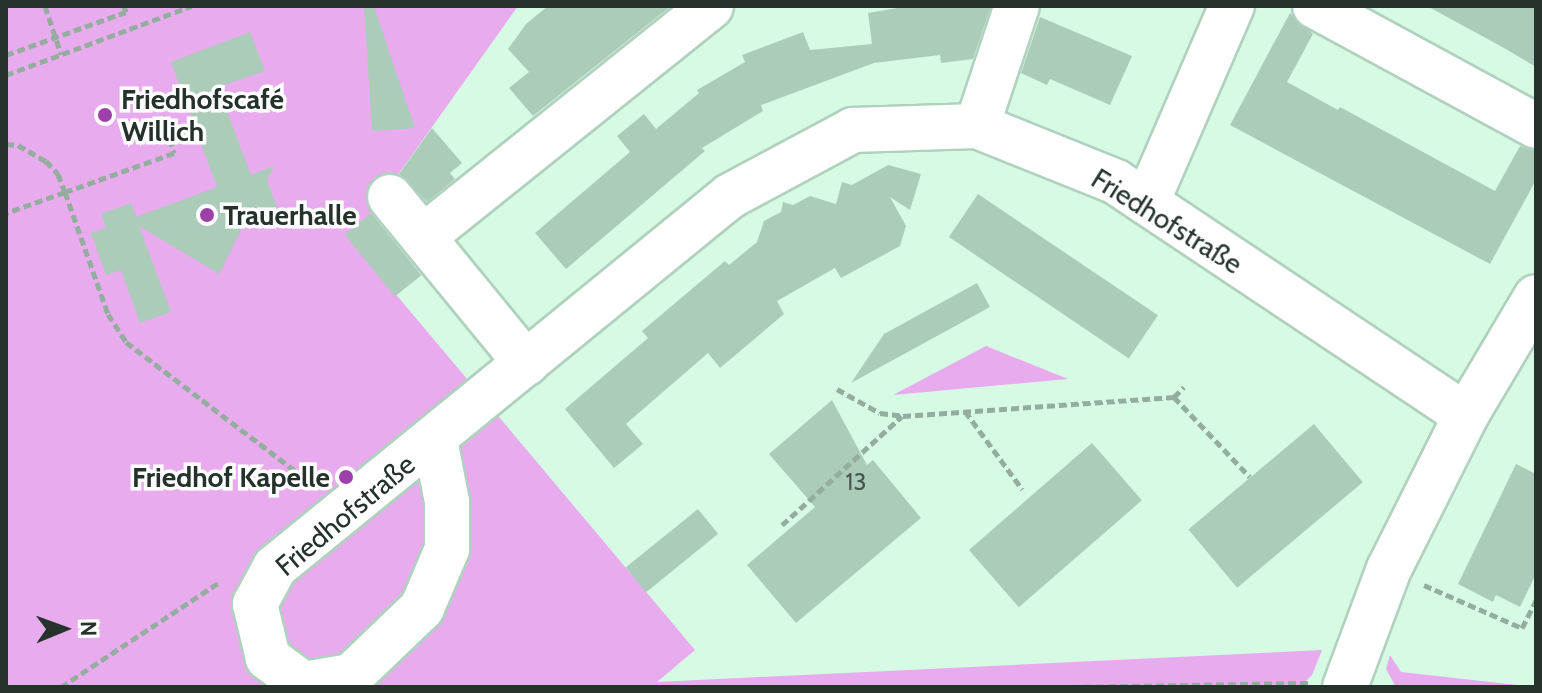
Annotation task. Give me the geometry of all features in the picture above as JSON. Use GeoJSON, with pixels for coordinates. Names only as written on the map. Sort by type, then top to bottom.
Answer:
{"type":"FeatureCollection","features":[{"type":"Feature","properties":{"kind":"street"},"geometry":{"type":"LineString","coordinates":[[423,237],[711,6]]}},
{"type":"Feature","properties":{"kind":"street"},"geometry":{"type":"LineString","coordinates":[[977,126],[1017,6]]}},
{"type":"Feature","properties":{"kind":"street"},"geometry":{"type":"LineString","coordinates":[[1147,202],[1232,6]]}},
{"type":"Feature","properties":{"kind":"street"},"geometry":{"type":"LineString","coordinates":[[1315,6],[1536,126]]}},
{"type":"Feature","properties":{"kind":"street","name":"Friedhofstraße"},"geometry":{"type":"LineString","coordinates":[[435,440],[447,502],[447,549],[422,608],[351,676],[303,684],[268,658],[255,604],[275,567],[435,440],[730,196],[853,130],[977,126],[1116,182],[1466,415]]}},
{"type":"Feature","properties":{"kind":"street"},"geometry":{"type":"LineString","coordinates":[[390,197],[526,363]]}},
{"type":"Feature","properties":{"kind":"street"},"geometry":{"type":"LineString","coordinates":[[1345,686],[1389,569],[1466,415],[1536,297]]}},
{"type":"Feature","properties":{"kind":"path"},"geometry":{"type":"LineString","coordinates":[[45,6],[62,55]]}},
{"type":"Feature","properties":{"kind":"path"},"geometry":{"type":"LineString","coordinates":[[6,55],[126,12],[124,6]]}},
{"type":"Feature","properties":{"kind":"path"},"geometry":{"type":"LineString","coordinates":[[6,75],[192,6]]}},
{"type":"Feature","properties":{"kind":"path"},"geometry":{"type":"LineString","coordinates":[[6,213],[174,153],[159,104]]}},
{"type":"Feature","properties":{"kind":"path"},"geometry":{"type":"LineString","coordinates":[[6,144],[18,145],[42,158],[58,174],[108,314],[118,333],[346,510]]}},
{"type":"Feature","properties":{"kind":"path"},"geometry":{"type":"LineString","coordinates":[[837,389],[880,413],[903,416],[1174,397],[1184,387]]}},
{"type":"Feature","properties":{"kind":"path"},"geometry":{"type":"LineString","coordinates":[[1174,397],[1250,477]]}},
{"type":"Feature","properties":{"kind":"path"},"geometry":{"type":"LineString","coordinates":[[965,410],[1022,489]]}},
{"type":"Feature","properties":{"kind":"path"},"geometry":{"type":"LineString","coordinates":[[782,525],[903,416]]}},
{"type":"Feature","properties":{"kind":"path"},"geometry":{"type":"LineString","coordinates":[[61,687],[229,576],[242,570],[275,567]]}},
{"type":"Feature","properties":{"kind":"path"},"geometry":{"type":"LineString","coordinates":[[1389,569],[1522,628],[1536,600]]}},
{"type":"Feature","properties":{"kind":"path"},"geometry":{"type":"LineString","coordinates":[[1072,687],[1345,686]]}},
{"type":"Feature","properties":{"kind":"shaded area"},"geometry":{"type":"Polygon","coordinates":[[[6,6],[518,6],[351,241],[695,650],[657,682],[1322,650],[1312,675],[1300,687],[6,687],[6,6]]]}},
{"type":"Feature","properties":{"kind":"shaded area"},"geometry":{"type":"Polygon","coordinates":[[[986,346],[1068,379],[893,395],[986,346]]]}},
{"type":"Feature","properties":{"kind":"shaded area"},"geometry":{"type":"Polygon","coordinates":[[[1390,655],[1401,672],[1536,687],[1396,687],[1386,669],[1390,655]]]}},
{"type":"Feature","properties":{"kind":"building"},"geometry":{"type":"Polygon","coordinates":[[[374,6],[415,128],[372,131],[364,7],[374,6]]]}},
{"type":"Feature","properties":{"kind":"building"},"geometry":{"type":"Polygon","coordinates":[[[548,6],[671,6],[533,116],[509,88],[529,72],[508,49],[526,24],[548,6]]]}},
{"type":"Feature","properties":{"kind":"building"},"geometry":{"type":"Polygon","coordinates":[[[909,6],[991,6],[973,59],[941,63],[940,55],[874,63],[761,105],[763,111],[702,148],[705,151],[566,269],[535,233],[630,152],[617,136],[644,114],[656,129],[699,93],[697,90],[745,62],[742,55],[803,32],[810,50],[872,44],[868,13],[909,6]]]}},
{"type":"Feature","properties":{"kind":"building"},"geometry":{"type":"Polygon","coordinates":[[[1427,6],[1536,6],[1536,67],[1504,48],[1427,6]]]}},
{"type":"Feature","properties":{"kind":"building"},"geometry":{"type":"Polygon","coordinates":[[[1290,13],[1313,34],[1287,82],[1338,110],[1340,107],[1495,191],[1520,146],[1536,151],[1536,180],[1490,264],[1230,125],[1290,13]]]}},
{"type":"Feature","properties":{"kind":"building"},"geometry":{"type":"Polygon","coordinates":[[[1040,17],[1132,56],[1110,105],[1050,79],[1047,85],[1021,73],[1040,17]]]}},
{"type":"Feature","properties":{"kind":"building"},"geometry":{"type":"Polygon","coordinates":[[[250,32],[265,71],[218,87],[251,175],[274,166],[267,180],[279,212],[251,223],[248,216],[219,274],[139,226],[171,312],[140,323],[121,270],[106,275],[91,233],[106,228],[101,214],[131,203],[136,217],[217,187],[171,62],[250,32]]]}},
{"type":"Feature","properties":{"kind":"building"},"geometry":{"type":"Polygon","coordinates":[[[432,128],[462,163],[450,173],[455,179],[427,202],[399,174],[432,128]]]}},
{"type":"Feature","properties":{"kind":"building"},"geometry":{"type":"Polygon","coordinates":[[[888,165],[921,174],[910,210],[890,197],[906,226],[900,246],[841,278],[835,268],[777,301],[784,314],[720,368],[708,353],[626,424],[643,444],[614,468],[565,409],[648,338],[642,331],[725,261],[729,265],[757,242],[764,221],[781,212],[783,202],[793,205],[810,196],[836,204],[842,182],[852,185],[888,165]]]}},
{"type":"Feature","properties":{"kind":"building"},"geometry":{"type":"Polygon","coordinates":[[[978,194],[1158,315],[1129,358],[949,237],[978,194]]]}},
{"type":"Feature","properties":{"kind":"building"},"geometry":{"type":"Polygon","coordinates":[[[371,213],[421,275],[395,297],[345,234],[371,213]]]}},
{"type":"Feature","properties":{"kind":"building"},"geometry":{"type":"Polygon","coordinates":[[[977,283],[990,307],[851,383],[884,334],[977,283]]]}},
{"type":"Feature","properties":{"kind":"building"},"geometry":{"type":"Polygon","coordinates":[[[832,400],[867,465],[873,460],[921,518],[796,623],[747,565],[815,507],[769,454],[832,400]]]}},
{"type":"Feature","properties":{"kind":"building"},"geometry":{"type":"Polygon","coordinates":[[[1314,424],[1363,482],[1237,588],[1188,529],[1314,424]]]}},
{"type":"Feature","properties":{"kind":"building"},"geometry":{"type":"Polygon","coordinates":[[[1092,443],[1142,500],[1019,607],[969,550],[1092,443]]]}},
{"type":"Feature","properties":{"kind":"building"},"geometry":{"type":"Polygon","coordinates":[[[1516,464],[1536,474],[1536,574],[1520,607],[1496,595],[1493,602],[1458,584],[1516,464]]]}},
{"type":"Feature","properties":{"kind":"building"},"geometry":{"type":"Polygon","coordinates":[[[698,509],[718,534],[646,592],[626,568],[698,509]]]}},
{"type":"Feature","properties":{"kind":"place","name":"Friedhofscafé Willich"},"geometry":{"type":"Point","coordinates":[105,115]}},
{"type":"Feature","properties":{"kind":"place","name":"Trauerhalle"},"geometry":{"type":"Point","coordinates":[207,215]}},
{"type":"Feature","properties":{"kind":"place","name":"Friedhof Kapelle"},"geometry":{"type":"Point","coordinates":[346,477]}}]}
